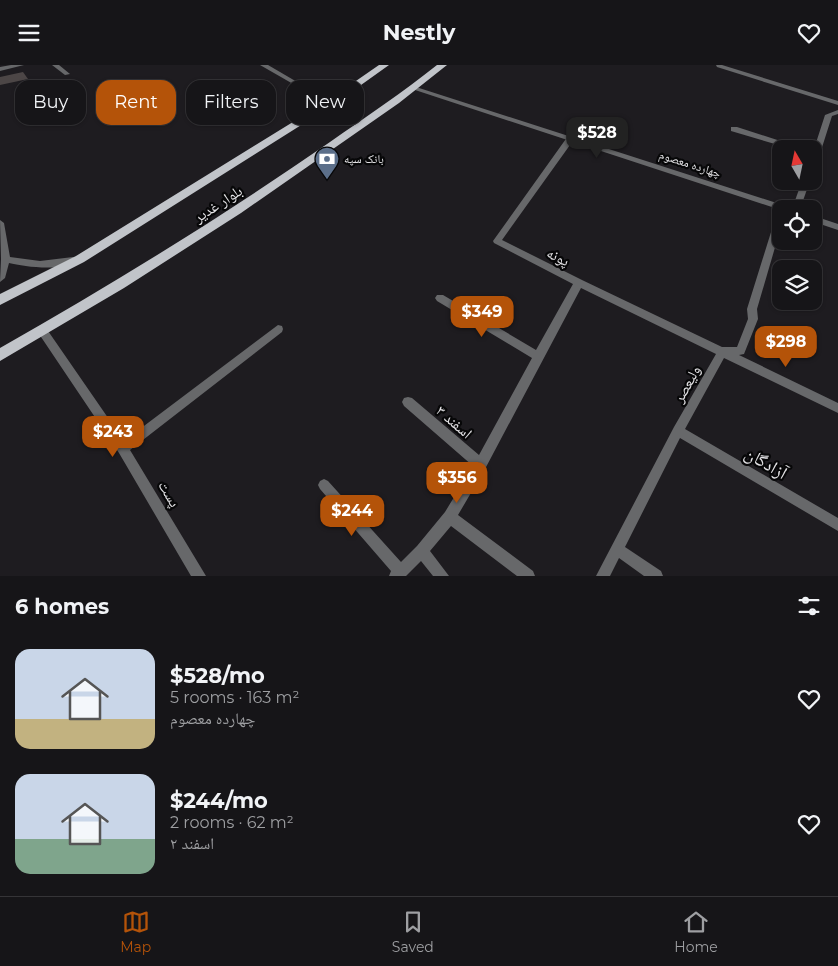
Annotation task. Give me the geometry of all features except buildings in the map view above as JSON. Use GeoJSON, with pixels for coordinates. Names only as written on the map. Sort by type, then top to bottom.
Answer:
{"type":"FeatureCollection","features":[{"type":"Feature","properties":{"kind":"highway","name":"بلوار غدیر"},"geometry":{"type":"LineString","coordinates":[[363,80],[385,65]]}},
{"type":"Feature","properties":{"kind":"highway","name":"بلوار غدیر"},"geometry":{"type":"LineString","coordinates":[[0,355],[238,210],[414,88],[443,65]]}},
{"type":"Feature","properties":{"kind":"highway","name":"بلوار غدیر"},"geometry":{"type":"LineString","coordinates":[[0,300],[80,259],[295,125]]}},
{"type":"Feature","properties":{"kind":"street"},"geometry":{"type":"LineString","coordinates":[[0,69],[21,65]]}},
{"type":"Feature","properties":{"kind":"street"},"geometry":{"type":"LineString","coordinates":[[55,65],[67,74]]}},
{"type":"Feature","properties":{"kind":"street"},"geometry":{"type":"LineString","coordinates":[[263,65],[289,80]]}},
{"type":"Feature","properties":{"kind":"street"},"geometry":{"type":"LineString","coordinates":[[719,66],[838,103]]}},
{"type":"Feature","properties":{"kind":"street","name":"چهارده معصوم"},"geometry":{"type":"LineString","coordinates":[[414,88],[772,205]]}},
{"type":"Feature","properties":{"kind":"street"},"geometry":{"type":"LineString","coordinates":[[821,140],[830,115],[838,113]]}},
{"type":"Feature","properties":{"kind":"street"},"geometry":{"type":"LineString","coordinates":[[734,129],[772,140]]}},
{"type":"Feature","properties":{"kind":"street","name":"پونه"},"geometry":{"type":"LineString","coordinates":[[571,138],[497,241],[578,283],[723,351],[838,408]]}},
{"type":"Feature","properties":{"kind":"street"},"geometry":{"type":"LineString","coordinates":[[822,222],[838,227]]}},
{"type":"Feature","properties":{"kind":"street"},"geometry":{"type":"LineString","coordinates":[[0,223],[3,258],[0,278]]}},
{"type":"Feature","properties":{"kind":"street"},"geometry":{"type":"LineString","coordinates":[[723,351],[740,351],[753,319],[752,309],[772,244]]}},
{"type":"Feature","properties":{"kind":"street"},"geometry":{"type":"LineString","coordinates":[[3,258],[34,265],[53,265],[80,259]]}},
{"type":"Feature","properties":{"kind":"street"},"geometry":{"type":"LineString","coordinates":[[324,485],[398,573],[422,551],[450,517],[481,465],[537,356],[578,283]]}},
{"type":"Feature","properties":{"kind":"street"},"geometry":{"type":"LineString","coordinates":[[440,298],[537,356]]}},
{"type":"Feature","properties":{"kind":"street"},"geometry":{"type":"LineString","coordinates":[[123,449],[278,329]]}},
{"type":"Feature","properties":{"kind":"street","name":"پست"},"geometry":{"type":"LineString","coordinates":[[42,331],[123,449],[198,576]]}},
{"type":"Feature","properties":{"kind":"street","name":"ولیعصر"},"geometry":{"type":"LineString","coordinates":[[603,576],[678,431],[723,351]]}},
{"type":"Feature","properties":{"kind":"street","name":"اسفند ۳"},"geometry":{"type":"LineString","coordinates":[[408,402],[481,465]]}},
{"type":"Feature","properties":{"kind":"street","name":"آزادگان"},"geometry":{"type":"LineString","coordinates":[[678,431],[838,525]]}},
{"type":"Feature","properties":{"kind":"street"},"geometry":{"type":"LineString","coordinates":[[450,517],[528,576]]}},
{"type":"Feature","properties":{"kind":"street"},"geometry":{"type":"LineString","coordinates":[[618,549],[656,576]]}},
{"type":"Feature","properties":{"kind":"street"},"geometry":{"type":"LineString","coordinates":[[422,551],[442,576]]}},
{"type":"Feature","properties":{"kind":"place","name":"بانک سپه"},"geometry":{"type":"Point","coordinates":[327,180]}}]}
